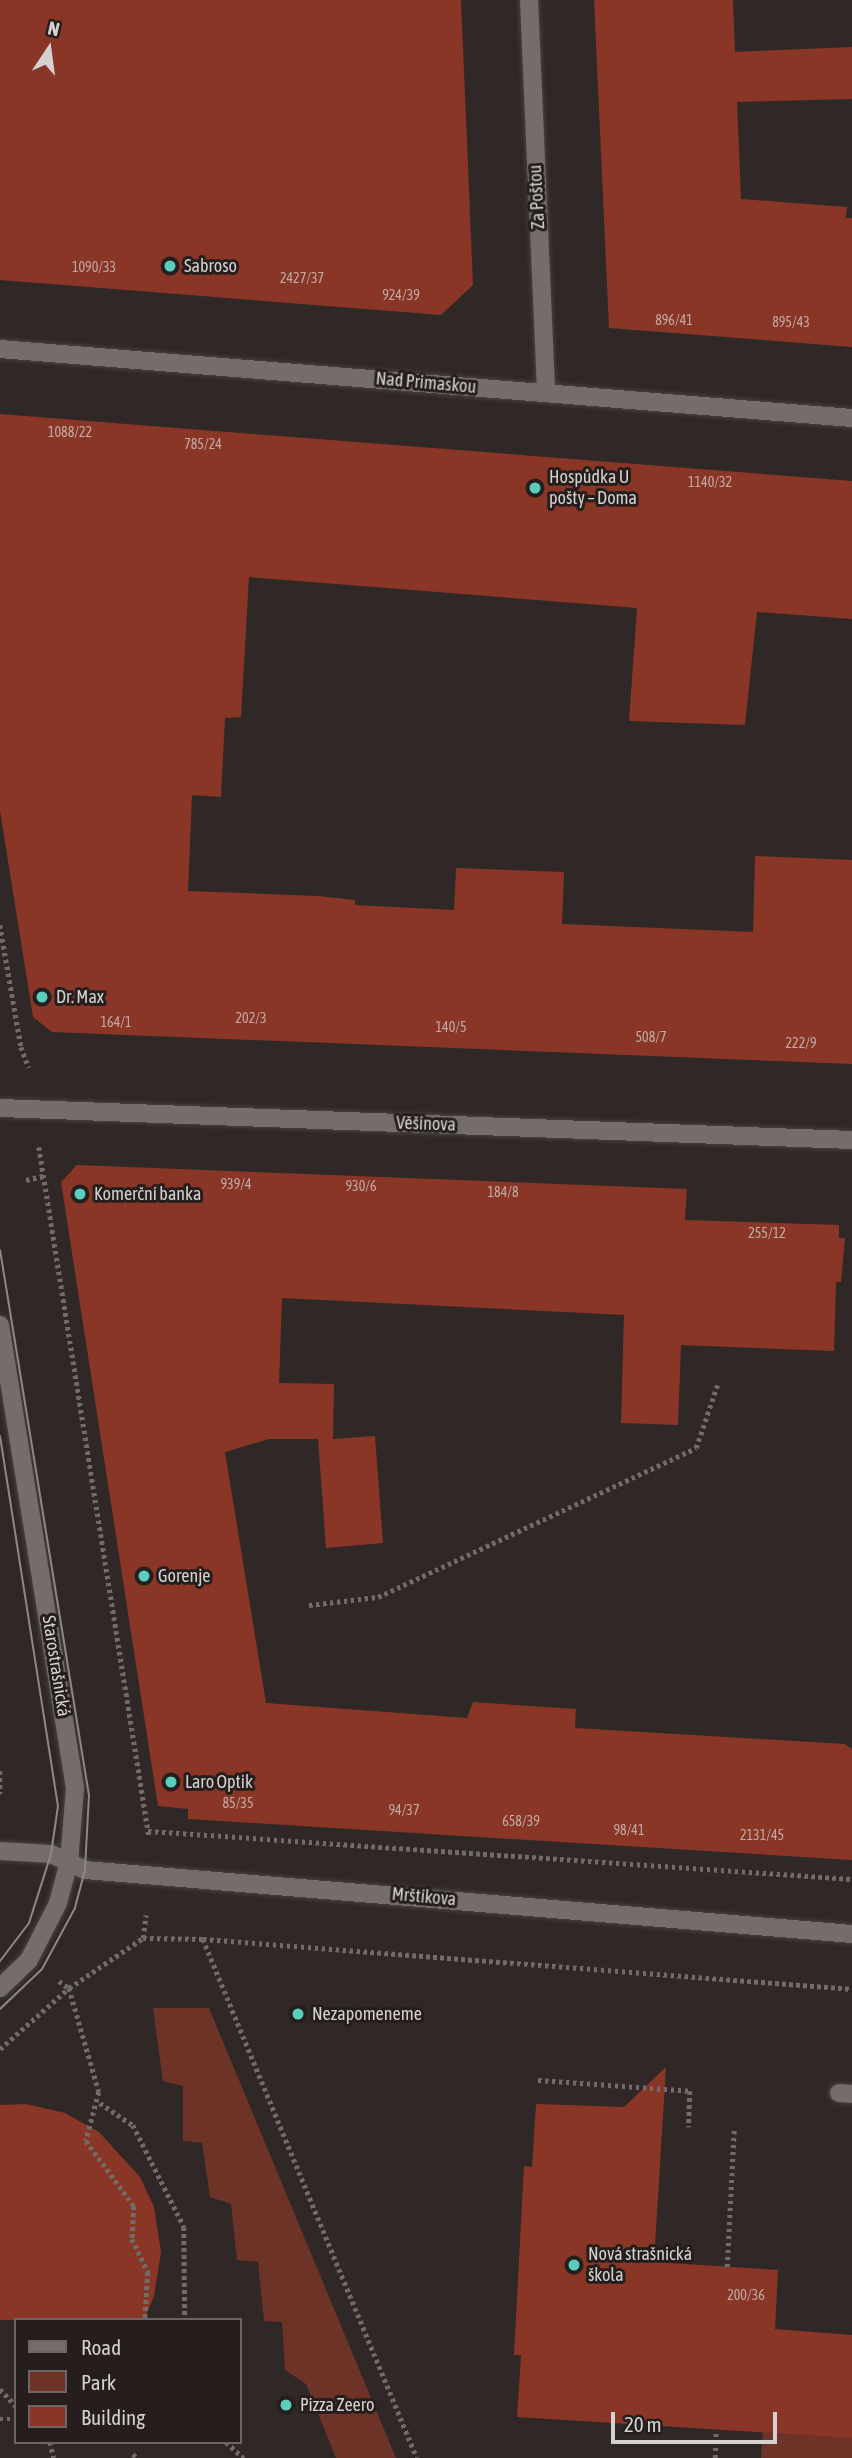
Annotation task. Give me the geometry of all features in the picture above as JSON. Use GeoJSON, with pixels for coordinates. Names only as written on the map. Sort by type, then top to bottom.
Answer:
{"type":"FeatureCollection","features":[{"type":"Feature","properties":{"kind":"street","name":"Za Poštou"},"geometry":{"type":"LineString","coordinates":[[529,0],[547,393]]}},
{"type":"Feature","properties":{"kind":"street","name":"Nad Primaskou"},"geometry":{"type":"LineString","coordinates":[[0,349],[852,418]]}},
{"type":"Feature","properties":{"kind":"street","name":"Věšínova"},"geometry":{"type":"LineString","coordinates":[[0,1108],[852,1140]]}},
{"type":"Feature","properties":{"kind":"street","name":"Starostrašnická"},"geometry":{"type":"LineString","coordinates":[[0,1325],[75,1788],[69,1862],[58,1903],[29,1960],[0,1988]]}},
{"type":"Feature","properties":{"kind":"street","name":"Mrštíkova"},"geometry":{"type":"LineString","coordinates":[[0,1851],[51,1854],[85,1870],[852,1934]]}},
{"type":"Feature","properties":{"kind":"path"},"geometry":{"type":"LineString","coordinates":[[0,925],[29,1068]]}},
{"type":"Feature","properties":{"kind":"path"},"geometry":{"type":"LineString","coordinates":[[39,1143],[149,1840]]}},
{"type":"Feature","properties":{"kind":"path"},"geometry":{"type":"LineString","coordinates":[[26,1180],[44,1176]]}},
{"type":"Feature","properties":{"kind":"path"},"geometry":{"type":"LineString","coordinates":[[309,1605],[378,1597],[696,1448],[718,1383]]}},
{"type":"Feature","properties":{"kind":"path"},"geometry":{"type":"LineString","coordinates":[[0,1771],[0,1794]]}},
{"type":"Feature","properties":{"kind":"path"},"geometry":{"type":"LineString","coordinates":[[148,1831],[852,1879]]}},
{"type":"Feature","properties":{"kind":"path"},"geometry":{"type":"LineString","coordinates":[[143,1938],[146,1915]]}},
{"type":"Feature","properties":{"kind":"path"},"geometry":{"type":"LineString","coordinates":[[0,2049],[69,1988],[143,1938],[203,1940],[852,1989]]}},
{"type":"Feature","properties":{"kind":"path"},"geometry":{"type":"LineString","coordinates":[[203,1940],[417,2458]]}},
{"type":"Feature","properties":{"kind":"path"},"geometry":{"type":"LineString","coordinates":[[58,1980],[69,1988],[100,2103],[86,2141],[134,2206],[132,2239],[148,2272],[145,2318]]}},
{"type":"Feature","properties":{"kind":"path"},"geometry":{"type":"LineString","coordinates":[[538,2080],[690,2091],[689,2127]]}},
{"type":"Feature","properties":{"kind":"path"},"geometry":{"type":"LineString","coordinates":[[100,2103],[132,2125],[184,2227],[185,2318]]}},
{"type":"Feature","properties":{"kind":"path"},"geometry":{"type":"LineString","coordinates":[[727,2267],[734,2129]]}},
{"type":"Feature","properties":{"kind":"path"},"geometry":{"type":"LineString","coordinates":[[0,2389],[14,2404]]}},
{"type":"Feature","properties":{"kind":"path"},"geometry":{"type":"LineString","coordinates":[[715,2458],[716,2432]]}},
{"type":"Feature","properties":{"kind":"path"},"geometry":{"type":"LineString","coordinates":[[228,2444],[244,2458]]}},
{"type":"Feature","properties":{"kind":"green space"},"geometry":{"type":"Polygon","coordinates":[[[153,2008],[209,2008],[396,2458],[336,2458],[306,2384],[285,2370],[282,2322],[264,2321],[258,2262],[237,2260],[231,2204],[210,2197],[202,2143],[183,2141],[183,2086],[163,2081],[153,2008]]]}},
{"type":"Feature","properties":{"kind":"green space"},"geometry":{"type":"Polygon","coordinates":[[[763,2429],[852,2438],[852,2458],[761,2458],[763,2429]]]}},
{"type":"Feature","properties":{"kind":"building"},"geometry":{"type":"Polygon","coordinates":[[[0,0],[461,0],[473,285],[441,315],[0,280],[0,0]]]}},
{"type":"Feature","properties":{"kind":"building"},"geometry":{"type":"Polygon","coordinates":[[[594,0],[733,0],[735,52],[852,47],[852,99],[737,102],[741,199],[847,207],[846,218],[852,218],[852,347],[609,328],[594,0]]]}},
{"type":"Feature","properties":{"kind":"building"},"geometry":{"type":"Polygon","coordinates":[[[0,414],[852,481],[852,619],[757,612],[745,725],[629,721],[637,608],[249,577],[241,717],[225,718],[221,797],[192,795],[188,891],[318,896],[355,900],[355,905],[454,910],[456,868],[564,872],[562,924],[753,932],[755,856],[852,860],[852,1064],[52,1032],[33,1017],[0,811],[0,414]]]}},
{"type":"Feature","properties":{"kind":"building"},"geometry":{"type":"Polygon","coordinates":[[[77,1165],[687,1189],[685,1220],[839,1225],[839,1238],[845,1238],[841,1282],[836,1282],[834,1351],[681,1345],[678,1425],[621,1423],[624,1315],[282,1298],[279,1383],[334,1384],[333,1439],[375,1436],[383,1543],[326,1548],[318,1439],[269,1439],[225,1452],[266,1703],[467,1718],[473,1702],[576,1709],[575,1728],[845,1744],[852,1749],[852,1860],[188,1819],[188,1809],[158,1806],[61,1182],[77,1165]]]}},
{"type":"Feature","properties":{"kind":"building","name":"Nová strašnická škola"},"geometry":{"type":"Polygon","coordinates":[[[666,2067],[654,2262],[778,2270],[775,2329],[852,2335],[852,2438],[517,2417],[521,2355],[514,2355],[524,2166],[532,2167],[536,2104],[624,2107],[666,2067]]]}},
{"type":"Feature","properties":{"kind":"building"},"geometry":{"type":"Polygon","coordinates":[[[26,2104],[65,2113],[99,2132],[140,2177],[154,2207],[161,2252],[154,2296],[145,2318],[0,2320],[0,2105],[26,2104]]]}},
{"type":"Feature","properties":{"kind":"tram line"},"geometry":{"type":"LineString","coordinates":[[0,1250],[89,1795],[85,1870],[75,1908],[42,1969],[0,2009]]}},
{"type":"Feature","properties":{"kind":"tram line"},"geometry":{"type":"LineString","coordinates":[[0,1436],[58,1806],[51,1854],[29,1923],[0,1961]]}},
{"type":"Feature","properties":{"kind":"place","name":"Sabroso"},"geometry":{"type":"Point","coordinates":[170,266]}},
{"type":"Feature","properties":{"kind":"place","name":"Hospůdka U pošty – Doma"},"geometry":{"type":"Point","coordinates":[535,488]}},
{"type":"Feature","properties":{"kind":"place","name":"Dr. Max"},"geometry":{"type":"Point","coordinates":[42,997]}},
{"type":"Feature","properties":{"kind":"place","name":"Komerční banka"},"geometry":{"type":"Point","coordinates":[80,1194]}},
{"type":"Feature","properties":{"kind":"place","name":"Gorenje"},"geometry":{"type":"Point","coordinates":[144,1576]}},
{"type":"Feature","properties":{"kind":"place","name":"Laro Optik"},"geometry":{"type":"Point","coordinates":[171,1782]}},
{"type":"Feature","properties":{"kind":"place","name":"Nezapomeneme"},"geometry":{"type":"Point","coordinates":[298,2014]}},
{"type":"Feature","properties":{"kind":"place","name":"Nová strašnická škola"},"geometry":{"type":"Point","coordinates":[574,2265]}},
{"type":"Feature","properties":{"kind":"place","name":"Pizza Zeero"},"geometry":{"type":"Point","coordinates":[286,2405]}}]}
